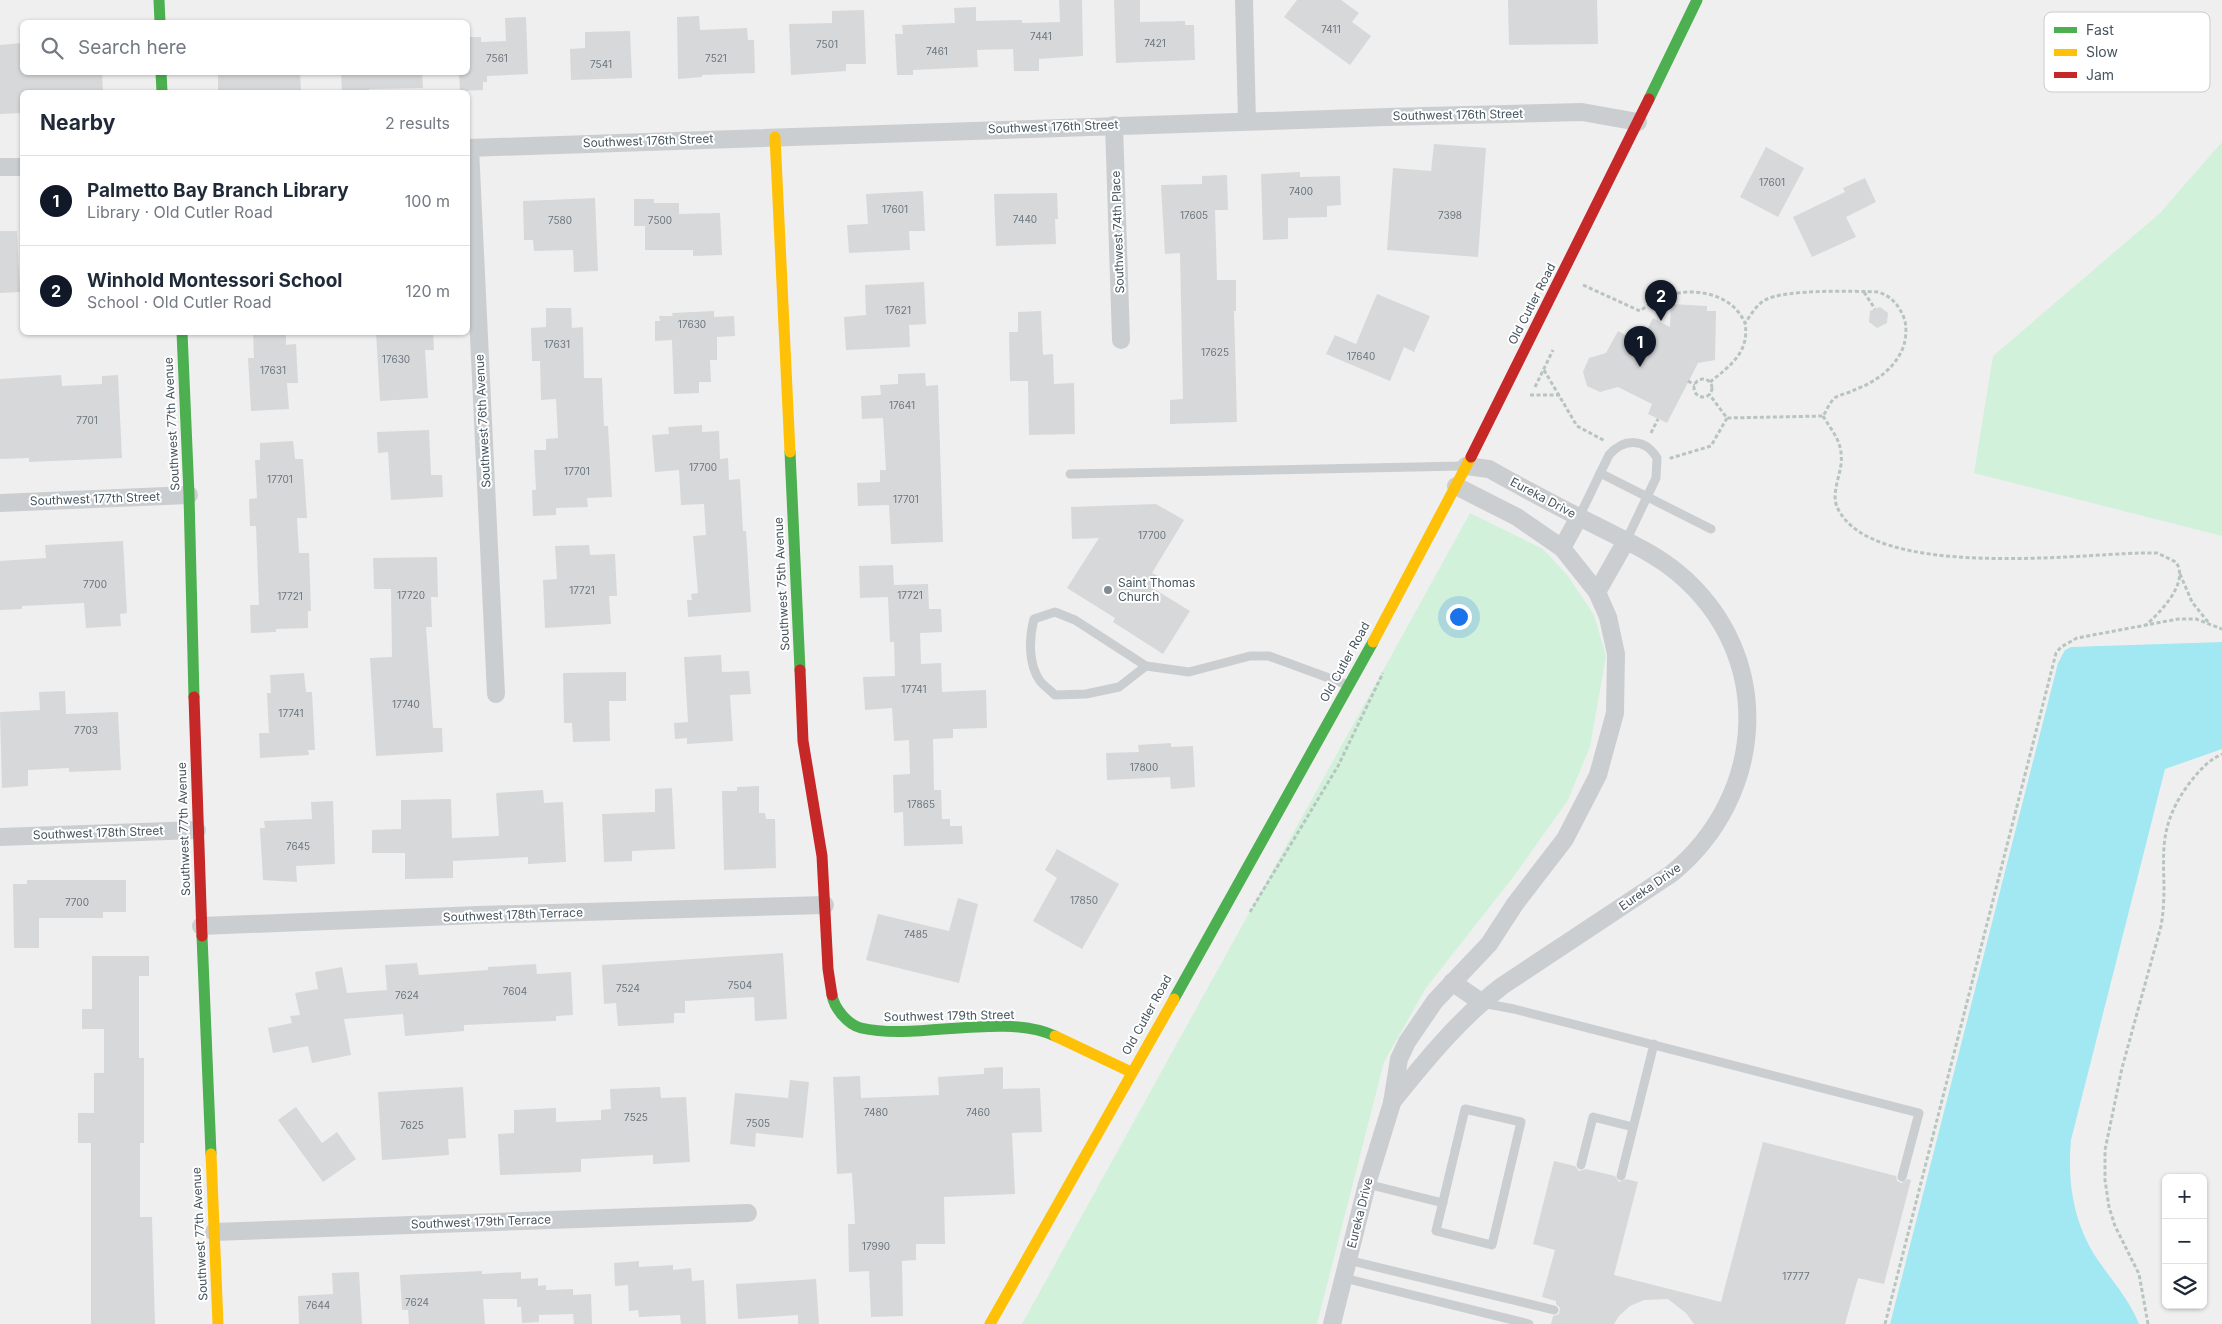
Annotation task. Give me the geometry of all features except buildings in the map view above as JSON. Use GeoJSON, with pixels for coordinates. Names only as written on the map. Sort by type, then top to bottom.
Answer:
{"type":"FeatureCollection","features":[{"type":"Feature","properties":{"kind":"street"},"geometry":{"type":"LineString","coordinates":[[159,0],[160,20]]}},
{"type":"Feature","properties":{"kind":"street"},"geometry":{"type":"LineString","coordinates":[[1244,0],[1247,121]]}},
{"type":"Feature","properties":{"kind":"street","name":"Old Cutler Road"},"geometry":{"type":"LineString","coordinates":[[990,1324],[1348,685],[1456,486],[1697,0]]}},
{"type":"Feature","properties":{"kind":"street"},"geometry":{"type":"LineString","coordinates":[[161,75],[162,90]]}},
{"type":"Feature","properties":{"kind":"street","name":"Southwest 176th Street"},"geometry":{"type":"LineString","coordinates":[[470,148],[1114,125],[1582,112],[1638,122]]}},
{"type":"Feature","properties":{"kind":"street","name":"Southwest 74th Place"},"geometry":{"type":"LineString","coordinates":[[1114,125],[1121,340]]}},
{"type":"Feature","properties":{"kind":"street","name":"Southwest 75th Avenue"},"geometry":{"type":"LineString","coordinates":[[774,137],[803,734],[818,829],[825,905],[829,984],[833,1000],[840,1012],[850,1023]]}},
{"type":"Feature","properties":{"kind":"street"},"geometry":{"type":"LineString","coordinates":[[0,168],[20,166]]}},
{"type":"Feature","properties":{"kind":"street","name":"Southwest 76th Avenue"},"geometry":{"type":"LineString","coordinates":[[470,168],[496,694]]}},
{"type":"Feature","properties":{"kind":"street","name":"Southwest 77th Avenue"},"geometry":{"type":"LineString","coordinates":[[182,335],[189,495],[197,830],[218,1324]]}},
{"type":"Feature","properties":{"kind":"street","name":"Eureka Drive"},"geometry":{"type":"LineString","coordinates":[[1392,1103],[1435,1049],[1480,1002],[1671,874],[1687,861],[1715,827],[1727,807],[1741,773],[1748,725],[1747,705],[1740,667],[1726,633],[1703,598],[1689,583],[1662,562],[1626,541],[1489,469],[1466,466]]}},
{"type":"Feature","properties":{"kind":"street","name":"Eureka Drive"},"geometry":{"type":"LineString","coordinates":[[1332,1324],[1367,1184],[1392,1103],[1399,1059],[1407,1042],[1421,1019],[1452,982],[1489,944],[1515,904],[1565,839],[1598,775],[1612,730],[1617,673],[1613,637],[1606,611],[1598,592],[1562,548],[1516,517],[1456,486]]}},
{"type":"Feature","properties":{"kind":"street","name":"Southwest 177th Street"},"geometry":{"type":"LineString","coordinates":[[0,503],[189,495]]}},
{"type":"Feature","properties":{"kind":"street"},"geometry":{"type":"LineString","coordinates":[[1562,548],[1578,517]]}},
{"type":"Feature","properties":{"kind":"street"},"geometry":{"type":"LineString","coordinates":[[1598,592],[1626,541]]}},
{"type":"Feature","properties":{"kind":"street","name":"Southwest 178th Street"},"geometry":{"type":"LineString","coordinates":[[0,837],[197,830]]}},
{"type":"Feature","properties":{"kind":"street","name":"Southwest 178th Terrace"},"geometry":{"type":"LineString","coordinates":[[201,926],[478,915],[825,905]]}},
{"type":"Feature","properties":{"kind":"street"},"geometry":{"type":"LineString","coordinates":[[1452,982],[1480,1002]]}},
{"type":"Feature","properties":{"kind":"street","name":"Southwest 179th Street"},"geometry":{"type":"LineString","coordinates":[[850,1023],[860,1028],[874,1031],[1000,1027],[1034,1030],[1050,1034],[1131,1072]]}},
{"type":"Feature","properties":{"kind":"street","name":"Southwest 179th Terrace"},"geometry":{"type":"LineString","coordinates":[[214,1232],[748,1213]]}},
{"type":"Feature","properties":{"kind":"lane"},"geometry":{"type":"LineString","coordinates":[[1578,517],[1609,455],[1616,447],[1623,443],[1634,442],[1645,445],[1657,458],[1656,478],[1626,541]]}},
{"type":"Feature","properties":{"kind":"lane"},"geometry":{"type":"LineString","coordinates":[[1070,474],[1466,466]]}},
{"type":"Feature","properties":{"kind":"lane"},"geometry":{"type":"LineString","coordinates":[[1600,473],[1711,529]]}},
{"type":"Feature","properties":{"kind":"lane"},"geometry":{"type":"LineString","coordinates":[[1146,666],[1119,688],[1086,694],[1055,694],[1040,680],[1032,658],[1030,634],[1034,619],[1055,612],[1075,620],[1146,666],[1189,672],[1250,656],[1269,656],[1348,685]]}},
{"type":"Feature","properties":{"kind":"lane"},"geometry":{"type":"LineString","coordinates":[[1480,1002],[1654,1044],[1919,1113],[1902,1177]]}},
{"type":"Feature","properties":{"kind":"lane"},"geometry":{"type":"LineString","coordinates":[[1621,1176],[1654,1044]]}},
{"type":"Feature","properties":{"kind":"lane"},"geometry":{"type":"LineString","coordinates":[[1465,1109],[1522,1122],[1492,1245],[1436,1232],[1443,1202],[1465,1109]]}},
{"type":"Feature","properties":{"kind":"lane"},"geometry":{"type":"LineString","coordinates":[[1581,1165],[1593,1117],[1633,1127]]}},
{"type":"Feature","properties":{"kind":"lane"},"geometry":{"type":"LineString","coordinates":[[1367,1184],[1443,1202]]}},
{"type":"Feature","properties":{"kind":"lane"},"geometry":{"type":"LineString","coordinates":[[1348,1260],[1554,1310]]}},
{"type":"Feature","properties":{"kind":"lane"},"geometry":{"type":"LineString","coordinates":[[1344,1278],[1529,1324]]}},
{"type":"Feature","properties":{"kind":"path"},"geometry":{"type":"LineString","coordinates":[[1580,284],[1640,311],[1660,298],[1694,292],[1711,295],[1728,302],[1742,316],[1745,323],[1746,338],[1742,352],[1733,363],[1710,382]]}},
{"type":"Feature","properties":{"kind":"path"},"geometry":{"type":"LineString","coordinates":[[1745,323],[1758,305],[1772,297],[1793,294],[1864,292],[1885,295],[1898,307],[1906,326],[1903,347],[1896,362],[1886,372],[1861,388],[1836,398],[1823,416]]}},
{"type":"Feature","properties":{"kind":"path"},"geometry":{"type":"LineString","coordinates":[[1864,292],[1875,309]]}},
{"type":"Feature","properties":{"kind":"path"},"geometry":{"type":"LineString","coordinates":[[1694,385],[1702,379],[1710,382]]}},
{"type":"Feature","properties":{"kind":"path"},"geometry":{"type":"LineString","coordinates":[[1688,381],[1694,385],[1695,392],[1699,396],[1709,394]]}},
{"type":"Feature","properties":{"kind":"path"},"geometry":{"type":"LineString","coordinates":[[1709,394],[1712,388],[1710,382]]}},
{"type":"Feature","properties":{"kind":"path"},"geometry":{"type":"LineString","coordinates":[[1530,395],[1560,394]]}},
{"type":"Feature","properties":{"kind":"path"},"geometry":{"type":"LineString","coordinates":[[1709,394],[1727,418],[1823,416]]}},
{"type":"Feature","properties":{"kind":"path"},"geometry":{"type":"LineString","coordinates":[[1823,416],[1836,436],[1841,453],[1841,464],[1835,496],[1836,505],[1848,523],[1869,538],[1897,548],[1917,552],[1985,559],[2157,554],[2176,562],[2192,602],[2208,622]]}},
{"type":"Feature","properties":{"kind":"path"},"geometry":{"type":"LineString","coordinates":[[1651,433],[1658,419]]}},
{"type":"Feature","properties":{"kind":"path"},"geometry":{"type":"LineString","coordinates":[[2145,626],[2165,605],[2176,586],[2180,574]]}},
{"type":"Feature","properties":{"kind":"path"},"geometry":{"type":"LineString","coordinates":[[1885,1324],[2052,662],[2061,647],[2077,638],[2178,619],[2196,619],[2222,628]]}},
{"type":"Feature","properties":{"kind":"path"},"geometry":{"type":"LineString","coordinates":[[2148,1324],[2139,1274],[2115,1226],[2109,1207],[2105,1180],[2106,1143],[2122,1068],[2162,921],[2164,906],[2163,843],[2166,828],[2174,807],[2192,779],[2209,761],[2222,754]]}},
{"type":"Feature","properties":{"kind":"green space"},"geometry":{"type":"Polygon","coordinates":[[[2222,142],[2222,536],[1974,473],[1993,356],[2160,213],[2222,142]]]}},
{"type":"Feature","properties":{"kind":"green space"},"geometry":{"type":"Polygon","coordinates":[[[1470,513],[1543,549],[1568,576],[1594,615],[1606,656],[1590,747],[1568,800],[1514,876],[1426,988],[1384,1062],[1317,1324],[1022,1324],[1470,513]]]}},
{"type":"Feature","properties":{"kind":"water"},"geometry":{"type":"Polygon","coordinates":[[[2222,642],[2222,749],[2165,769],[2071,1140],[2070,1173],[2078,1219],[2091,1249],[2126,1300],[2139,1324],[1890,1324],[2058,663],[2065,650],[2071,647],[2222,642]]]}},
{"type":"Feature","properties":{"kind":"traffic: fast"},"geometry":{"type":"LineString","coordinates":[[159,0],[160,20]]}},
{"type":"Feature","properties":{"kind":"traffic: fast"},"geometry":{"type":"LineString","coordinates":[[1649,99],[1697,0]]}},
{"type":"Feature","properties":{"kind":"traffic: fast"},"geometry":{"type":"LineString","coordinates":[[161,75],[162,90]]}},
{"type":"Feature","properties":{"kind":"traffic: fast"},"geometry":{"type":"LineString","coordinates":[[182,335],[189,495],[194,697]]}},
{"type":"Feature","properties":{"kind":"traffic: fast"},"geometry":{"type":"LineString","coordinates":[[790,452],[800,670]]}},
{"type":"Feature","properties":{"kind":"traffic: fast"},"geometry":{"type":"LineString","coordinates":[[1174,999],[1373,642]]}},
{"type":"Feature","properties":{"kind":"traffic: fast"},"geometry":{"type":"LineString","coordinates":[[202,936],[211,1154]]}},
{"type":"Feature","properties":{"kind":"traffic: fast"},"geometry":{"type":"LineString","coordinates":[[832,995],[842,1015],[851,1023],[861,1028],[884,1031],[908,1031],[1010,1026],[1034,1029],[1055,1036]]}},
{"type":"Feature","properties":{"kind":"traffic: slow"},"geometry":{"type":"LineString","coordinates":[[775,137],[790,452]]}},
{"type":"Feature","properties":{"kind":"traffic: slow"},"geometry":{"type":"LineString","coordinates":[[1373,642],[1471,457]]}},
{"type":"Feature","properties":{"kind":"traffic: slow"},"geometry":{"type":"LineString","coordinates":[[990,1324],[1174,999]]}},
{"type":"Feature","properties":{"kind":"traffic: slow"},"geometry":{"type":"LineString","coordinates":[[1055,1036],[1131,1072]]}},
{"type":"Feature","properties":{"kind":"traffic: slow"},"geometry":{"type":"LineString","coordinates":[[211,1154],[218,1324]]}},
{"type":"Feature","properties":{"kind":"traffic: jam"},"geometry":{"type":"LineString","coordinates":[[1471,457],[1649,99]]}},
{"type":"Feature","properties":{"kind":"traffic: jam"},"geometry":{"type":"LineString","coordinates":[[800,670],[803,741],[822,856],[828,969],[832,995]]}},
{"type":"Feature","properties":{"kind":"traffic: jam"},"geometry":{"type":"LineString","coordinates":[[194,697],[202,936]]}},
{"type":"Feature","properties":{"kind":"place","name":"Winhold Montessori School"},"geometry":{"type":"Point","coordinates":[1661,321]}},
{"type":"Feature","properties":{"kind":"place","name":"Palmetto Bay Branch Library"},"geometry":{"type":"Point","coordinates":[1640,367]}},
{"type":"Feature","properties":{"kind":"place","name":"Saint Thomas Church"},"geometry":{"type":"Point","coordinates":[1108,590]}}]}
